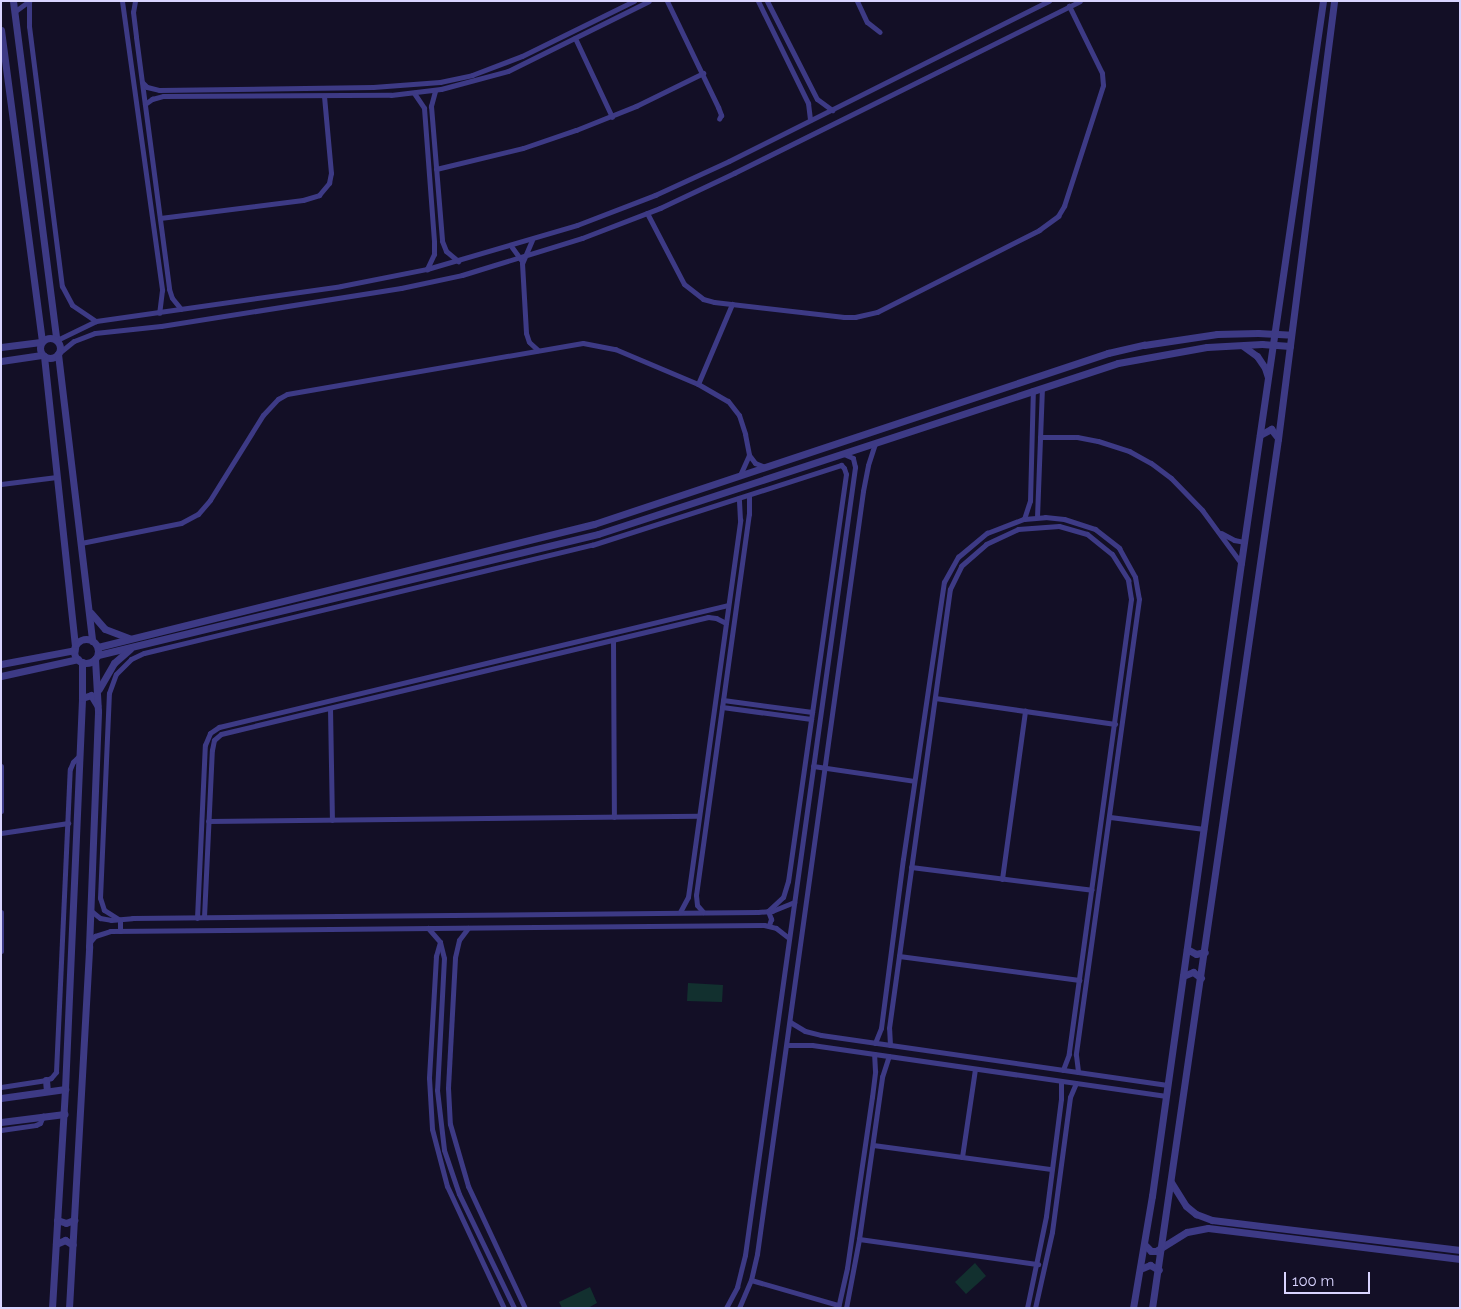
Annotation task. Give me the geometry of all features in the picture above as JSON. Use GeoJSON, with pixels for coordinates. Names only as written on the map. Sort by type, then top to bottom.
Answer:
{"type":"FeatureCollection","features":[{"type":"Feature","properties":{"kind":"street"},"geometry":{"type":"LineString","coordinates":[[12,1],[56,339],[60,348],[58,354],[92,641],[97,654],[98,710],[89,910],[90,942],[69,1308]]}},
{"type":"Feature","properties":{"kind":"street"},"geometry":{"type":"LineString","coordinates":[[14,12],[29,1]]}},
{"type":"Feature","properties":{"kind":"street"},"geometry":{"type":"LineString","coordinates":[[29,1],[29,26],[62,286],[72,305],[96,322]]}},
{"type":"Feature","properties":{"kind":"street"},"geometry":{"type":"LineString","coordinates":[[122,1],[126,16],[162,290],[159,312]]}},
{"type":"Feature","properties":{"kind":"street"},"geometry":{"type":"LineString","coordinates":[[136,1],[133,16],[169,289],[175,302],[181,309]]}},
{"type":"Feature","properties":{"kind":"street"},"geometry":{"type":"LineString","coordinates":[[142,82],[151,88],[163,90],[362,87],[423,84],[487,70],[556,40],[634,1]]}},
{"type":"Feature","properties":{"kind":"street"},"geometry":{"type":"LineString","coordinates":[[145,104],[152,98],[163,96],[324,96],[435,91],[508,71],[649,1]]}},
{"type":"Feature","properties":{"kind":"street"},"geometry":{"type":"LineString","coordinates":[[667,1],[721,113],[719,119]]}},
{"type":"Feature","properties":{"kind":"street"},"geometry":{"type":"LineString","coordinates":[[758,1],[810,109],[810,120]]}},
{"type":"Feature","properties":{"kind":"street"},"geometry":{"type":"LineString","coordinates":[[767,1],[817,99],[832,110]]}},
{"type":"Feature","properties":{"kind":"street"},"geometry":{"type":"LineString","coordinates":[[857,1],[867,22],[880,32]]}},
{"type":"Feature","properties":{"kind":"street"},"geometry":{"type":"LineString","coordinates":[[1049,1],[770,141],[642,200],[533,240],[459,262],[341,286],[96,322],[56,339],[48,337],[41,342],[2,347],[3,360],[43,355],[51,358],[74,341],[95,333],[161,326],[372,294],[522,259],[647,213],[775,153],[1080,1]]}},
{"type":"Feature","properties":{"kind":"street"},"geometry":{"type":"LineString","coordinates":[[1133,1308],[1166,1096],[1323,1]]}},
{"type":"Feature","properties":{"kind":"street"},"geometry":{"type":"LineString","coordinates":[[1152,1308],[1278,439],[1334,1]]}},
{"type":"Feature","properties":{"kind":"street"},"geometry":{"type":"LineString","coordinates":[[647,213],[684,284],[703,299],[844,317],[866,316],[1049,224],[1064,206],[1104,86],[1102,73],[1069,6]]}},
{"type":"Feature","properties":{"kind":"street"},"geometry":{"type":"LineString","coordinates":[[1028,12],[1033,24]]}},
{"type":"Feature","properties":{"kind":"street"},"geometry":{"type":"LineString","coordinates":[[126,16],[133,16]]}},
{"type":"Feature","properties":{"kind":"street"},"geometry":{"type":"LineString","coordinates":[[1,30],[41,342],[39,347],[43,355],[75,648],[80,660],[82,698],[64,1114],[52,1308]]}},
{"type":"Feature","properties":{"kind":"street"},"geometry":{"type":"LineString","coordinates":[[575,38],[612,117]]}},
{"type":"Feature","properties":{"kind":"street"},"geometry":{"type":"LineString","coordinates":[[556,40],[560,46]]}},
{"type":"Feature","properties":{"kind":"street"},"geometry":{"type":"LineString","coordinates":[[436,169],[536,144],[612,117],[703,73]]}},
{"type":"Feature","properties":{"kind":"street"},"geometry":{"type":"LineString","coordinates":[[800,87],[808,83]]}},
{"type":"Feature","properties":{"kind":"street"},"geometry":{"type":"LineString","coordinates":[[163,90],[163,96]]}},
{"type":"Feature","properties":{"kind":"street"},"geometry":{"type":"LineString","coordinates":[[435,91],[432,100],[432,115],[441,236],[446,251],[459,262]]}},
{"type":"Feature","properties":{"kind":"street"},"geometry":{"type":"LineString","coordinates":[[414,93],[423,105],[425,116],[434,236],[434,254],[427,269]]}},
{"type":"Feature","properties":{"kind":"street"},"geometry":{"type":"LineString","coordinates":[[160,218],[303,200],[319,195],[329,184],[331,173],[324,96]]}},
{"type":"Feature","properties":{"kind":"street"},"geometry":{"type":"LineString","coordinates":[[425,116],[432,115]]}},
{"type":"Feature","properties":{"kind":"street"},"geometry":{"type":"LineString","coordinates":[[1304,132],[1309,137],[1316,134]]}},
{"type":"Feature","properties":{"kind":"street"},"geometry":{"type":"LineString","coordinates":[[770,141],[775,153]]}},
{"type":"Feature","properties":{"kind":"street"},"geometry":{"type":"LineString","coordinates":[[1300,160],[1307,158],[1313,165]]}},
{"type":"Feature","properties":{"kind":"street"},"geometry":{"type":"LineString","coordinates":[[434,236],[441,236]]}},
{"type":"Feature","properties":{"kind":"street"},"geometry":{"type":"LineString","coordinates":[[533,240],[522,259],[526,333],[529,342],[538,350]]}},
{"type":"Feature","properties":{"kind":"street"},"geometry":{"type":"LineString","coordinates":[[511,246],[522,259]]}},
{"type":"Feature","properties":{"kind":"street"},"geometry":{"type":"LineString","coordinates":[[162,290],[169,289]]}},
{"type":"Feature","properties":{"kind":"street"},"geometry":{"type":"LineString","coordinates":[[698,384],[732,304]]}},
{"type":"Feature","properties":{"kind":"street"},"geometry":{"type":"LineString","coordinates":[[1,676],[80,660],[89,663],[97,654],[136,637],[594,524],[1108,353],[1144,345],[1218,334],[1291,335]]}},
{"type":"Feature","properties":{"kind":"street"},"geometry":{"type":"LineString","coordinates":[[81,543],[181,524],[198,514],[210,500],[263,415],[269,407],[287,394],[583,343],[605,345],[698,384],[721,396],[734,408],[743,423],[749,455],[756,463],[765,468]]}},
{"type":"Feature","properties":{"kind":"street"},"geometry":{"type":"LineString","coordinates":[[97,654],[565,543],[681,508],[1033,390],[1148,356],[1207,347],[1240,345],[1290,346]]}},
{"type":"Feature","properties":{"kind":"street"},"geometry":{"type":"LineString","coordinates":[[1240,345],[1252,351],[1262,362],[1268,382]]}},
{"type":"Feature","properties":{"kind":"street"},"geometry":{"type":"LineString","coordinates":[[1037,517],[1042,388]]}},
{"type":"Feature","properties":{"kind":"street"},"geometry":{"type":"LineString","coordinates":[[1024,519],[1030,496],[1033,390]]}},
{"type":"Feature","properties":{"kind":"street"},"geometry":{"type":"LineString","coordinates":[[1260,435],[1271,429],[1278,439]]}},
{"type":"Feature","properties":{"kind":"street"},"geometry":{"type":"LineString","coordinates":[[1040,437],[1091,439],[1118,446],[1161,470],[1178,485],[1220,532],[1231,552],[1241,563]]}},
{"type":"Feature","properties":{"kind":"street"},"geometry":{"type":"LineString","coordinates":[[739,1308],[751,1280],[757,1259],[863,491],[868,464],[875,443]]}},
{"type":"Feature","properties":{"kind":"street"},"geometry":{"type":"LineString","coordinates":[[726,1308],[737,1287],[744,1265],[764,1129],[852,490],[855,464],[853,458],[844,454]]}},
{"type":"Feature","properties":{"kind":"street"},"geometry":{"type":"LineString","coordinates":[[740,476],[749,455]]}},
{"type":"Feature","properties":{"kind":"street"},"geometry":{"type":"LineString","coordinates":[[120,920],[104,910],[100,898],[109,693],[116,674],[131,659],[153,651],[592,545],[841,465],[845,470],[785,892],[778,904],[768,911]]}},
{"type":"Feature","properties":{"kind":"street"},"geometry":{"type":"LineString","coordinates":[[1,484],[57,477]]}},
{"type":"Feature","properties":{"kind":"street"},"geometry":{"type":"LineString","coordinates":[[852,490],[863,491]]}},
{"type":"Feature","properties":{"kind":"street"},"geometry":{"type":"LineString","coordinates":[[695,491],[695,498],[699,502]]}},
{"type":"Feature","properties":{"kind":"street"},"geometry":{"type":"LineString","coordinates":[[703,912],[696,898],[750,495]]}},
{"type":"Feature","properties":{"kind":"street"},"geometry":{"type":"LineString","coordinates":[[1030,496],[1038,496]]}},
{"type":"Feature","properties":{"kind":"street"},"geometry":{"type":"LineString","coordinates":[[677,497],[681,501],[681,508]]}},
{"type":"Feature","properties":{"kind":"street"},"geometry":{"type":"LineString","coordinates":[[680,912],[688,897],[740,520],[739,498]]}},
{"type":"Feature","properties":{"kind":"street"},"geometry":{"type":"LineString","coordinates":[[875,1043],[881,1028],[914,781],[944,582],[958,557],[987,533],[1024,519],[1037,517],[1082,523],[1095,529],[1112,542],[1131,567],[1139,599],[1076,1055],[1078,1072]]}},
{"type":"Feature","properties":{"kind":"street"},"geometry":{"type":"LineString","coordinates":[[890,1045],[889,1028],[948,598],[957,573],[972,554],[993,540],[1018,530],[1059,526],[1087,534],[1106,548],[1124,570],[1131,599],[1080,980],[1069,1054],[1063,1070]]}},
{"type":"Feature","properties":{"kind":"street"},"geometry":{"type":"LineString","coordinates":[[1220,532],[1234,540],[1244,542]]}},
{"type":"Feature","properties":{"kind":"street"},"geometry":{"type":"LineString","coordinates":[[1106,548],[1112,542]]}},
{"type":"Feature","properties":{"kind":"street"},"geometry":{"type":"LineString","coordinates":[[196,918],[204,745],[213,731],[221,726],[728,605]]}},
{"type":"Feature","properties":{"kind":"street"},"geometry":{"type":"LineString","coordinates":[[89,610],[104,629],[120,636],[136,637]]}},
{"type":"Feature","properties":{"kind":"street"},"geometry":{"type":"LineString","coordinates":[[702,611],[704,618]]}},
{"type":"Feature","properties":{"kind":"street"},"geometry":{"type":"LineString","coordinates":[[204,917],[212,746],[219,736],[704,618],[714,617],[726,624]]}},
{"type":"Feature","properties":{"kind":"street"},"geometry":{"type":"LineString","coordinates":[[936,626],[944,628]]}},
{"type":"Feature","properties":{"kind":"street"},"geometry":{"type":"LineString","coordinates":[[180,627],[182,635]]}},
{"type":"Feature","properties":{"kind":"street"},"geometry":{"type":"LineString","coordinates":[[1,664],[75,648],[82,640],[92,641]]}},
{"type":"Feature","properties":{"kind":"street"},"geometry":{"type":"LineString","coordinates":[[613,640],[614,817]]}},
{"type":"Feature","properties":{"kind":"street"},"geometry":{"type":"LineString","coordinates":[[98,692],[114,663],[133,646]]}},
{"type":"Feature","properties":{"kind":"street"},"geometry":{"type":"LineString","coordinates":[[480,664],[482,671]]}},
{"type":"Feature","properties":{"kind":"street"},"geometry":{"type":"LineString","coordinates":[[816,679],[825,680]]}},
{"type":"Feature","properties":{"kind":"street"},"geometry":{"type":"LineString","coordinates":[[82,698],[86,695],[93,696],[98,710]]}},
{"type":"Feature","properties":{"kind":"street"},"geometry":{"type":"LineString","coordinates":[[935,698],[1115,724]]}},
{"type":"Feature","properties":{"kind":"street"},"geometry":{"type":"LineString","coordinates":[[723,700],[812,712]]}},
{"type":"Feature","properties":{"kind":"street"},"geometry":{"type":"LineString","coordinates":[[722,707],[811,719]]}},
{"type":"Feature","properties":{"kind":"street"},"geometry":{"type":"LineString","coordinates":[[330,708],[332,820]]}},
{"type":"Feature","properties":{"kind":"street"},"geometry":{"type":"LineString","coordinates":[[1002,878],[1025,711]]}},
{"type":"Feature","properties":{"kind":"street"},"geometry":{"type":"LineString","coordinates":[[1,1087],[46,1080],[54,1076],[57,1067],[70,769],[73,762],[80,755]]}},
{"type":"Feature","properties":{"kind":"street"},"geometry":{"type":"LineString","coordinates":[[1,766],[1,811]]}},
{"type":"Feature","properties":{"kind":"street"},"geometry":{"type":"LineString","coordinates":[[813,766],[914,781]]}},
{"type":"Feature","properties":{"kind":"street"},"geometry":{"type":"LineString","coordinates":[[915,775],[924,776]]}},
{"type":"Feature","properties":{"kind":"street"},"geometry":{"type":"LineString","coordinates":[[208,822],[699,816]]}},
{"type":"Feature","properties":{"kind":"street"},"geometry":{"type":"LineString","coordinates":[[1110,817],[1204,829]]}},
{"type":"Feature","properties":{"kind":"street"},"geometry":{"type":"LineString","coordinates":[[1,833],[68,824]]}},
{"type":"Feature","properties":{"kind":"street"},"geometry":{"type":"LineString","coordinates":[[792,848],[802,849]]}},
{"type":"Feature","properties":{"kind":"street"},"geometry":{"type":"LineString","coordinates":[[903,859],[912,864],[1092,890]]}},
{"type":"Feature","properties":{"kind":"street"},"geometry":{"type":"LineString","coordinates":[[692,865],[700,866]]}},
{"type":"Feature","properties":{"kind":"street"},"geometry":{"type":"LineString","coordinates":[[89,910],[100,918],[120,920],[204,917],[768,911],[794,902]]}},
{"type":"Feature","properties":{"kind":"street"},"geometry":{"type":"LineString","coordinates":[[768,911],[771,916],[769,925]]}},
{"type":"Feature","properties":{"kind":"street"},"geometry":{"type":"LineString","coordinates":[[1,912],[1,951]]}},
{"type":"Feature","properties":{"kind":"street"},"geometry":{"type":"LineString","coordinates":[[364,916],[364,929]]}},
{"type":"Feature","properties":{"kind":"street"},"geometry":{"type":"LineString","coordinates":[[120,920],[120,931]]}},
{"type":"Feature","properties":{"kind":"street"},"geometry":{"type":"LineString","coordinates":[[90,942],[102,933],[120,931],[769,925],[781,930],[789,938]]}},
{"type":"Feature","properties":{"kind":"street"},"geometry":{"type":"LineString","coordinates":[[428,928],[440,942],[444,958],[437,1090],[442,1139],[457,1189],[514,1308]]}},
{"type":"Feature","properties":{"kind":"street"},"geometry":{"type":"LineString","coordinates":[[468,928],[460,940],[455,958],[448,1088],[452,1136],[473,1198],[526,1308]]}},
{"type":"Feature","properties":{"kind":"street"},"geometry":{"type":"LineString","coordinates":[[440,942],[436,956],[429,1078],[433,1134],[439,1164],[452,1198],[504,1308]]}},
{"type":"Feature","properties":{"kind":"street"},"geometry":{"type":"LineString","coordinates":[[1187,948],[1196,954],[1205,952]]}},
{"type":"Feature","properties":{"kind":"street"},"geometry":{"type":"LineString","coordinates":[[899,956],[1080,980]]}},
{"type":"Feature","properties":{"kind":"street"},"geometry":{"type":"LineString","coordinates":[[1083,957],[1090,958]]}},
{"type":"Feature","properties":{"kind":"street"},"geometry":{"type":"LineString","coordinates":[[444,958],[455,958]]}},
{"type":"Feature","properties":{"kind":"street"},"geometry":{"type":"LineString","coordinates":[[1183,976],[1193,972],[1201,978]]}},
{"type":"Feature","properties":{"kind":"street"},"geometry":{"type":"LineString","coordinates":[[784,977],[796,978]]}},
{"type":"Feature","properties":{"kind":"street"},"geometry":{"type":"LineString","coordinates":[[790,1022],[804,1031],[821,1036],[1167,1085]]}},
{"type":"Feature","properties":{"kind":"street"},"geometry":{"type":"LineString","coordinates":[[820,1046],[821,1036]]}},
{"type":"Feature","properties":{"kind":"street"},"geometry":{"type":"LineString","coordinates":[[787,1045],[820,1046],[1166,1096]]}},
{"type":"Feature","properties":{"kind":"street"},"geometry":{"type":"LineString","coordinates":[[939,1064],[942,1052]]}},
{"type":"Feature","properties":{"kind":"street"},"geometry":{"type":"LineString","coordinates":[[751,1280],[838,1306],[849,1256],[872,1097],[875,1071],[874,1054]]}},
{"type":"Feature","properties":{"kind":"street"},"geometry":{"type":"LineString","coordinates":[[846,1308],[857,1257],[883,1070],[889,1056]]}},
{"type":"Feature","properties":{"kind":"street"},"geometry":{"type":"LineString","coordinates":[[962,1157],[975,1069]]}},
{"type":"Feature","properties":{"kind":"street"},"geometry":{"type":"LineString","coordinates":[[1113,1089],[1115,1077]]}},
{"type":"Feature","properties":{"kind":"street"},"geometry":{"type":"LineString","coordinates":[[46,1080],[47,1091]]}},
{"type":"Feature","properties":{"kind":"street"},"geometry":{"type":"LineString","coordinates":[[1027,1308],[1038,1264],[1061,1082]]}},
{"type":"Feature","properties":{"kind":"street"},"geometry":{"type":"LineString","coordinates":[[1035,1308],[1052,1232],[1070,1097],[1076,1084]]}},
{"type":"Feature","properties":{"kind":"street"},"geometry":{"type":"LineString","coordinates":[[1,1098],[65,1089]]}},
{"type":"Feature","properties":{"kind":"street"},"geometry":{"type":"LineString","coordinates":[[872,1097],[879,1098]]}},
{"type":"Feature","properties":{"kind":"street"},"geometry":{"type":"LineString","coordinates":[[1,1122],[64,1114]]}},
{"type":"Feature","properties":{"kind":"street"},"geometry":{"type":"LineString","coordinates":[[1,1130],[36,1125],[40,1123],[43,1116]]}},
{"type":"Feature","properties":{"kind":"street"},"geometry":{"type":"LineString","coordinates":[[764,1129],[775,1130]]}},
{"type":"Feature","properties":{"kind":"street"},"geometry":{"type":"LineString","coordinates":[[1056,1130],[1066,1132]]}},
{"type":"Feature","properties":{"kind":"street"},"geometry":{"type":"LineString","coordinates":[[873,1145],[1051,1169]]}},
{"type":"Feature","properties":{"kind":"street"},"geometry":{"type":"LineString","coordinates":[[1171,1182],[1186,1206],[1196,1214],[1212,1220],[1460,1250]]}},
{"type":"Feature","properties":{"kind":"street"},"geometry":{"type":"LineString","coordinates":[[57,1220],[66,1223],[74,1220]]}},
{"type":"Feature","properties":{"kind":"street"},"geometry":{"type":"LineString","coordinates":[[1144,1245],[1153,1251],[1162,1249],[1187,1232],[1208,1228],[1460,1259]]}},
{"type":"Feature","properties":{"kind":"street"},"geometry":{"type":"LineString","coordinates":[[859,1239],[1038,1264]]}},
{"type":"Feature","properties":{"kind":"street"},"geometry":{"type":"LineString","coordinates":[[56,1244],[65,1240],[73,1245]]}},
{"type":"Feature","properties":{"kind":"street"},"geometry":{"type":"LineString","coordinates":[[849,1256],[857,1257]]}},
{"type":"Feature","properties":{"kind":"street"},"geometry":{"type":"LineString","coordinates":[[1140,1268],[1150,1265],[1159,1270]]}},
{"type":"Feature","properties":{"kind":"street"},"geometry":{"type":"LineString","coordinates":[[1034,1282],[1041,1284]]}},
{"type":"Feature","properties":{"kind":"green space"},"geometry":{"type":"Polygon","coordinates":[[[688,983],[723,985],[722,1002],[687,1001],[688,983]]]}},
{"type":"Feature","properties":{"kind":"green space"},"geometry":{"type":"Polygon","coordinates":[[[975,1263],[986,1276],[966,1294],[955,1282],[975,1263]]]}},
{"type":"Feature","properties":{"kind":"green space"},"geometry":{"type":"Polygon","coordinates":[[[590,1287],[597,1303],[588,1308],[562,1308],[559,1302],[590,1287]]]}}]}
